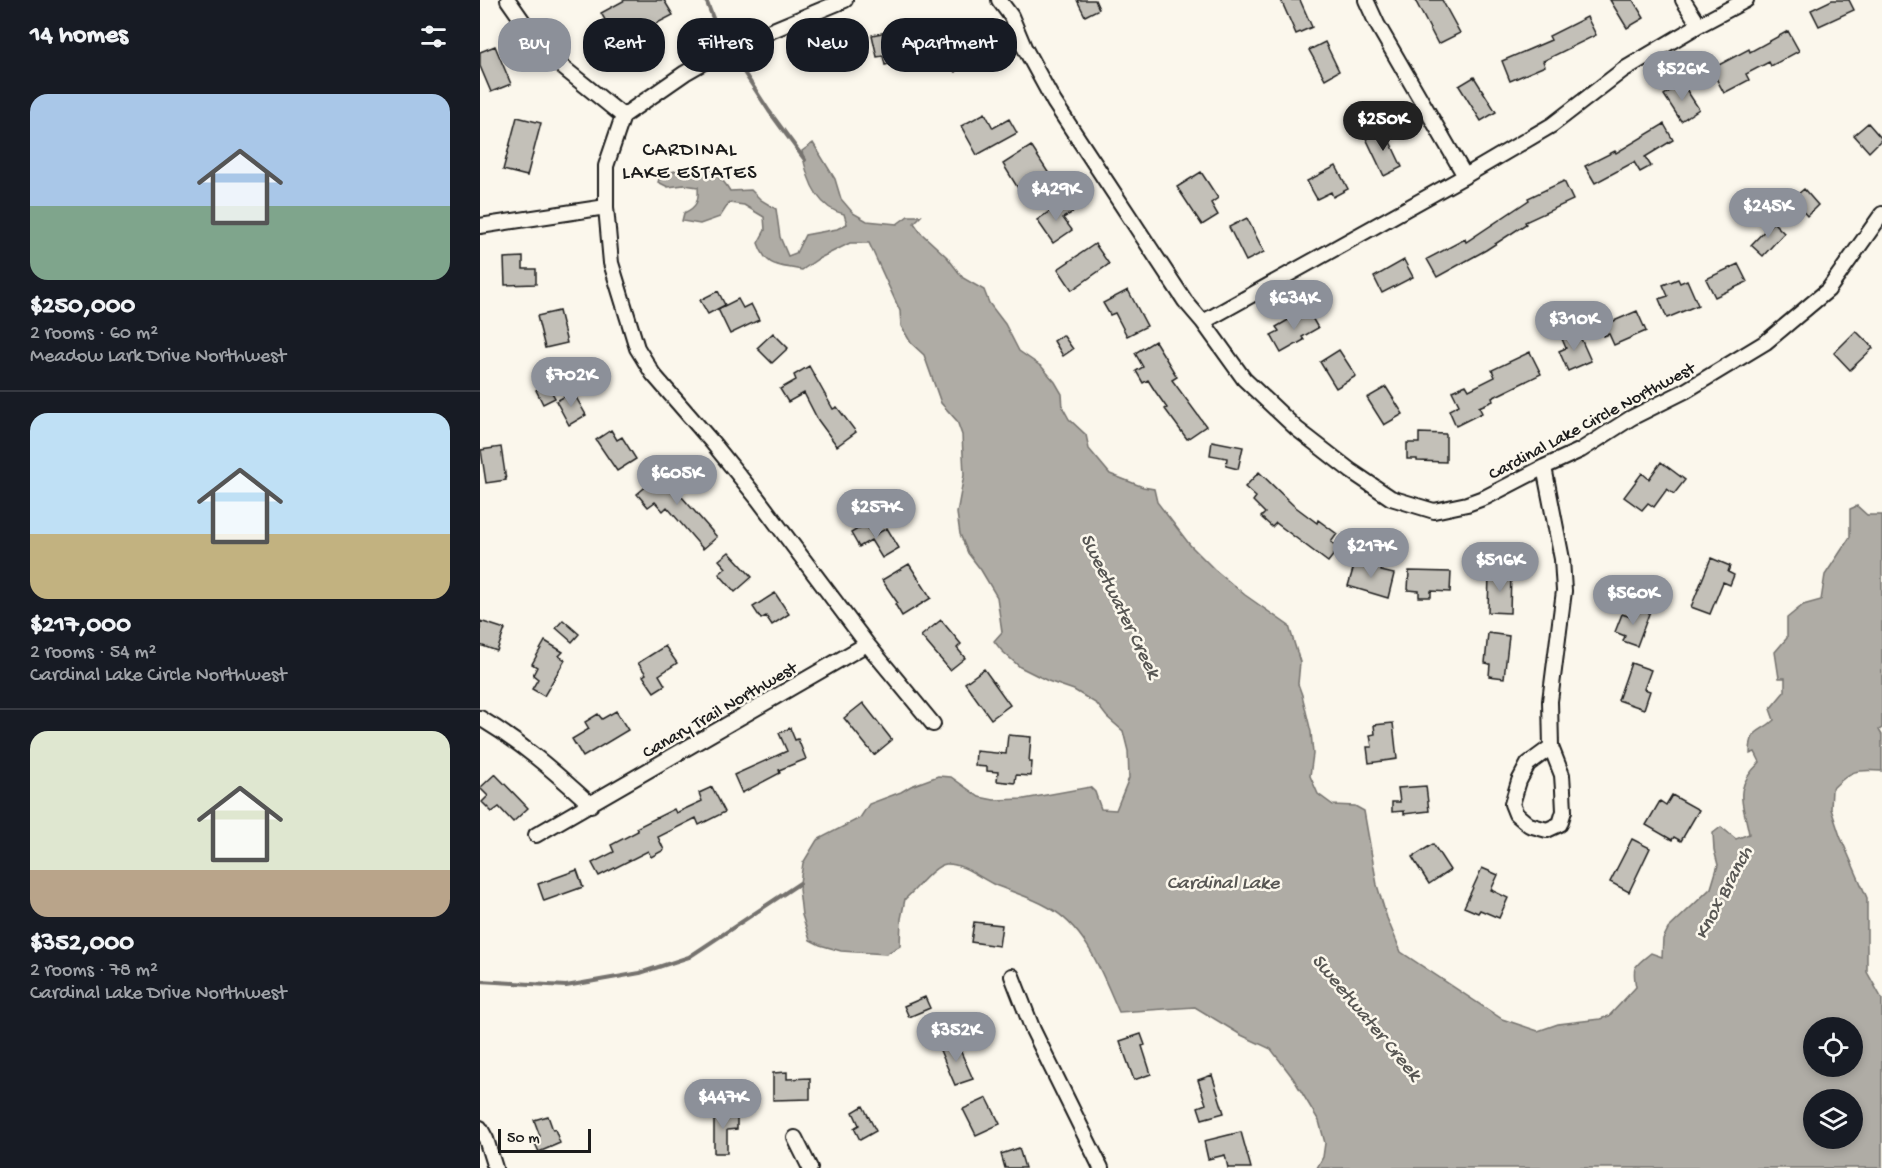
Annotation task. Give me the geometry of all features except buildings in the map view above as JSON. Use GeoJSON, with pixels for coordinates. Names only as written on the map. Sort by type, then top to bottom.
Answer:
{"type":"FeatureCollection","features":[{"type":"Feature","properties":{"kind":"street"},"geometry":{"type":"LineString","coordinates":[[508,0],[545,53],[623,116]]}},
{"type":"Feature","properties":{"kind":"street"},"geometry":{"type":"LineString","coordinates":[[845,0],[725,50],[685,73],[623,116],[606,166],[610,263],[637,348],[653,374],[758,499],[867,644],[933,724]]}},
{"type":"Feature","properties":{"kind":"street","name":"Cardinal Lake Circle Northwest"},"geometry":{"type":"LineString","coordinates":[[999,0],[1011,16],[1024,47],[1054,102],[1185,301],[1244,379],[1297,429],[1351,471],[1391,498],[1434,511],[1467,504],[1486,497],[1581,450],[1630,418],[1685,391],[1766,342],[1828,290],[1882,214]]}},
{"type":"Feature","properties":{"kind":"street"},"geometry":{"type":"LineString","coordinates":[[1366,0],[1377,24],[1465,176]]}},
{"type":"Feature","properties":{"kind":"street"},"geometry":{"type":"LineString","coordinates":[[1683,0],[1699,25]]}},
{"type":"Feature","properties":{"kind":"street"},"geometry":{"type":"LineString","coordinates":[[1203,322],[1552,125],[1623,70],[1746,0]]}},
{"type":"Feature","properties":{"kind":"street"},"geometry":{"type":"LineString","coordinates":[[480,226],[606,207]]}},
{"type":"Feature","properties":{"kind":"street"},"geometry":{"type":"LineString","coordinates":[[1544,467],[1562,559],[1563,591],[1550,701],[1551,747],[1562,775],[1564,811],[1560,824],[1547,830],[1529,825],[1516,814],[1512,804],[1519,781],[1528,764],[1551,747]]}},
{"type":"Feature","properties":{"kind":"street","name":"Canary Trail Northwest"},"geometry":{"type":"LineString","coordinates":[[536,835],[867,644]]}},
{"type":"Feature","properties":{"kind":"street"},"geometry":{"type":"LineString","coordinates":[[480,718],[512,738],[549,766],[591,805]]}},
{"type":"Feature","properties":{"kind":"street"},"geometry":{"type":"LineString","coordinates":[[1012,976],[1033,1030],[1101,1168]]}},
{"type":"Feature","properties":{"kind":"street"},"geometry":{"type":"LineString","coordinates":[[480,1128],[495,1168]]}},
{"type":"Feature","properties":{"kind":"street"},"geometry":{"type":"LineString","coordinates":[[795,1137],[810,1168]]}},
{"type":"Feature","properties":{"kind":"water","name":"Cardinal Lake"},"geometry":{"type":"Polygon","coordinates":[[[813,143],[835,179],[841,199],[853,213],[867,221],[897,224],[908,216],[921,216],[914,223],[921,233],[947,257],[963,278],[984,290],[989,303],[1005,324],[1019,351],[1042,367],[1055,382],[1062,394],[1063,408],[1069,419],[1086,435],[1089,449],[1110,474],[1154,489],[1157,502],[1190,545],[1245,595],[1289,626],[1300,662],[1298,684],[1311,732],[1313,754],[1310,776],[1318,794],[1333,805],[1355,806],[1364,811],[1377,885],[1401,952],[1502,1019],[1538,1031],[1558,1024],[1609,1016],[1636,987],[1634,974],[1638,964],[1651,953],[1662,957],[1663,939],[1668,929],[1711,888],[1718,865],[1713,833],[1721,827],[1736,839],[1749,834],[1742,804],[1743,788],[1751,771],[1760,762],[1755,752],[1750,754],[1750,746],[1756,732],[1774,720],[1770,709],[1785,691],[1785,678],[1779,678],[1775,652],[1787,638],[1787,618],[1803,605],[1821,600],[1825,575],[1850,537],[1850,509],[1857,506],[1867,515],[1882,515],[1882,728],[1879,730],[1882,735],[1882,771],[1866,770],[1849,774],[1832,789],[1831,809],[1867,898],[1867,972],[1882,999],[1882,1168],[1317,1168],[1323,1157],[1325,1143],[1319,1121],[1293,1078],[1271,1049],[1241,1035],[1195,1007],[1119,1012],[1092,953],[1083,939],[1062,916],[1041,903],[993,884],[964,868],[952,864],[941,865],[905,899],[901,919],[900,946],[886,954],[841,951],[810,940],[802,915],[799,889],[803,863],[817,840],[860,818],[869,804],[938,776],[951,777],[979,797],[994,800],[1024,799],[1090,787],[1095,792],[1101,809],[1116,810],[1129,778],[1128,751],[1123,731],[1107,717],[1097,704],[1074,690],[1048,681],[1020,667],[994,641],[1002,632],[997,597],[968,553],[960,534],[957,513],[964,475],[962,435],[957,421],[941,403],[924,355],[911,343],[901,326],[900,311],[869,243],[850,243],[802,270],[780,266],[765,257],[758,243],[765,230],[764,217],[744,205],[729,203],[720,217],[700,224],[682,221],[684,213],[696,203],[698,187],[684,185],[668,187],[658,182],[660,176],[671,172],[699,168],[716,174],[730,191],[751,190],[761,200],[776,209],[780,237],[788,256],[796,253],[805,235],[837,229],[847,224],[844,214],[834,211],[819,198],[806,171],[802,151],[813,143]]]}},
{"type":"Feature","properties":{"kind":"waterway","name":"Sweetwater Creek"},"geometry":{"type":"LineString","coordinates":[[706,0],[713,18]]}},
{"type":"Feature","properties":{"kind":"waterway","name":"Sweetwater Creek"},"geometry":{"type":"LineString","coordinates":[[744,72],[805,160]]}},
{"type":"Feature","properties":{"kind":"waterway"},"geometry":{"type":"LineString","coordinates":[[480,981],[566,986],[640,973],[689,957],[800,883]]}},
{"type":"Feature","properties":{"kind":"district","name":"CARDINAL LAKE ESTATES"},"geometry":{"type":"Point","coordinates":[690,160]}},
{"type":"Feature","properties":{"kind":"water label","name":"Knox Branch"},"geometry":{"type":"Point","coordinates":[1722,892]}}]}
